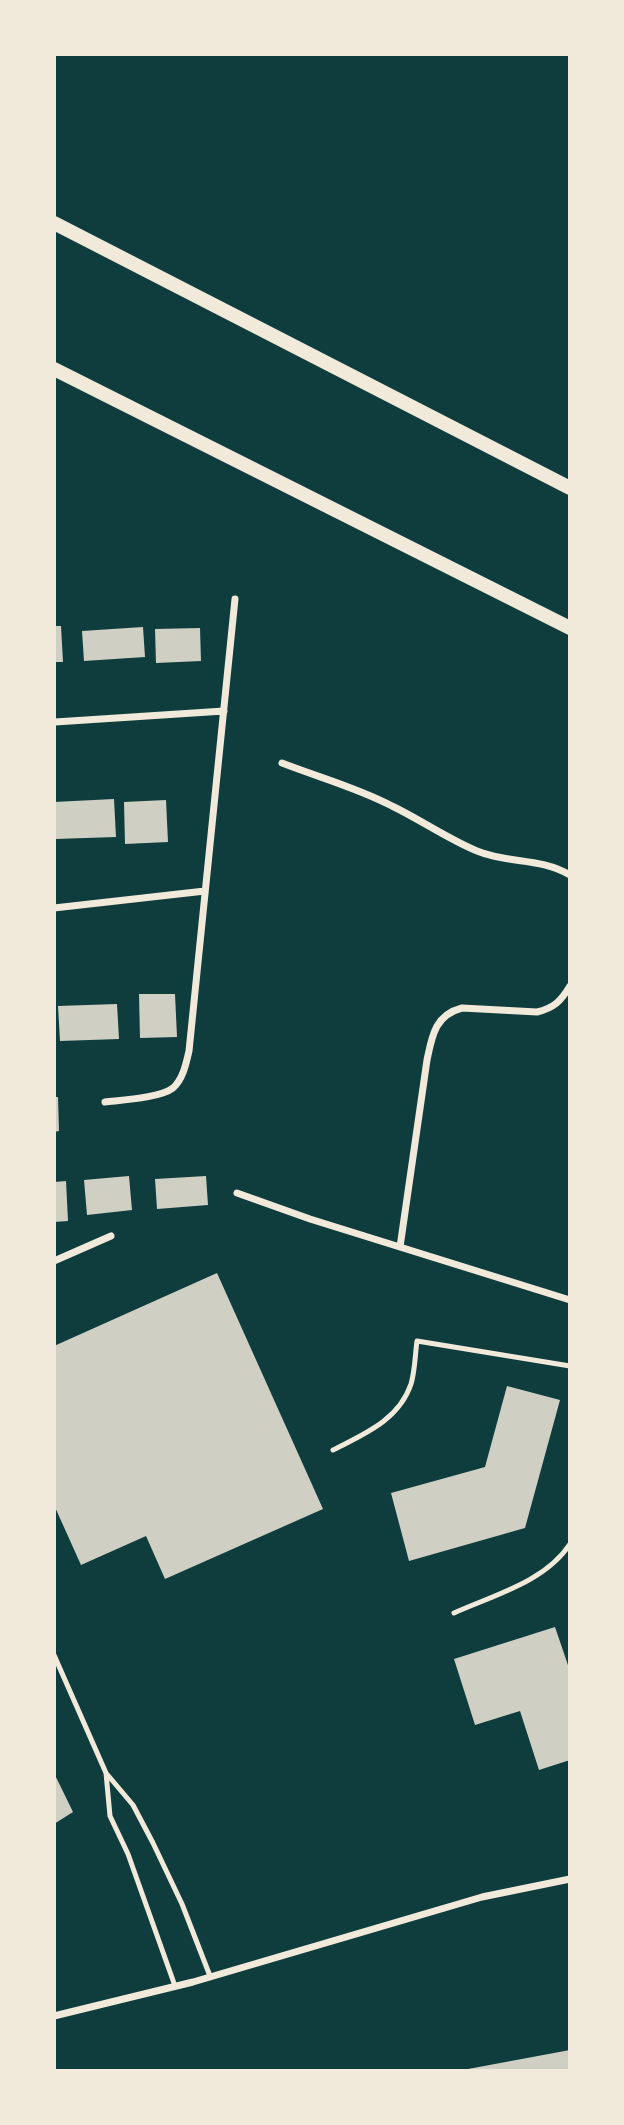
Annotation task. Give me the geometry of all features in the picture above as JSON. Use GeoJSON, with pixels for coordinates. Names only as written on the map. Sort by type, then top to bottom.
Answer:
{"type":"FeatureCollection","features":[{"type":"Feature","properties":{"kind":"main road"},"geometry":{"type":"LineString","coordinates":[[54,223],[570,488]]}},
{"type":"Feature","properties":{"kind":"main road"},"geometry":{"type":"LineString","coordinates":[[54,369],[570,628]]}},
{"type":"Feature","properties":{"kind":"street"},"geometry":{"type":"LineString","coordinates":[[105,1102],[161,1094],[172,1089],[179,1080],[189,1051],[235,599]]}},
{"type":"Feature","properties":{"kind":"street"},"geometry":{"type":"LineString","coordinates":[[55,722],[223,711]]}},
{"type":"Feature","properties":{"kind":"street"},"geometry":{"type":"LineString","coordinates":[[282,763],[389,804],[477,851],[502,859],[556,867],[570,875]]}},
{"type":"Feature","properties":{"kind":"street"},"geometry":{"type":"LineString","coordinates":[[54,908],[205,891]]}},
{"type":"Feature","properties":{"kind":"street"},"geometry":{"type":"LineString","coordinates":[[400,1247],[427,1060],[433,1032],[440,1020],[452,1010],[462,1008],[537,1013],[558,1004],[570,986]]}},
{"type":"Feature","properties":{"kind":"street"},"geometry":{"type":"LineString","coordinates":[[237,1193],[310,1219],[570,1300]]}},
{"type":"Feature","properties":{"kind":"street"},"geometry":{"type":"LineString","coordinates":[[54,1261],[111,1236]]}},
{"type":"Feature","properties":{"kind":"street"},"geometry":{"type":"LineString","coordinates":[[55,2016],[175,1986],[482,1897],[570,1879]]}},
{"type":"Feature","properties":{"kind":"lane"},"geometry":{"type":"LineString","coordinates":[[333,1450],[392,1416],[405,1399],[411,1382],[417,1341],[570,1366]]}},
{"type":"Feature","properties":{"kind":"lane"},"geometry":{"type":"LineString","coordinates":[[454,1613],[535,1577],[559,1560],[570,1544]]}},
{"type":"Feature","properties":{"kind":"lane"},"geometry":{"type":"LineString","coordinates":[[54,1655],[106,1773],[133,1805],[153,1843],[182,1904],[210,1976]]}},
{"type":"Feature","properties":{"kind":"lane"},"geometry":{"type":"LineString","coordinates":[[106,1773],[110,1816],[128,1854],[175,1986]]}},
{"type":"Feature","properties":{"kind":"building"},"geometry":{"type":"Polygon","coordinates":[[[54,626],[61,626],[63,662],[54,662],[54,626]]]}},
{"type":"Feature","properties":{"kind":"building"},"geometry":{"type":"Polygon","coordinates":[[[143,627],[145,657],[84,661],[82,631],[143,627]]]}},
{"type":"Feature","properties":{"kind":"building"},"geometry":{"type":"Polygon","coordinates":[[[200,628],[201,661],[156,663],[155,629],[200,628]]]}},
{"type":"Feature","properties":{"kind":"building"},"geometry":{"type":"Polygon","coordinates":[[[114,799],[116,837],[55,839],[54,802],[114,799]]]}},
{"type":"Feature","properties":{"kind":"building"},"geometry":{"type":"Polygon","coordinates":[[[166,800],[168,842],[125,844],[124,802],[166,800]]]}},
{"type":"Feature","properties":{"kind":"building"},"geometry":{"type":"Polygon","coordinates":[[[139,994],[175,994],[177,1037],[140,1038],[139,994]]]}},
{"type":"Feature","properties":{"kind":"building"},"geometry":{"type":"Polygon","coordinates":[[[117,1004],[119,1039],[60,1041],[58,1006],[117,1004]]]}},
{"type":"Feature","properties":{"kind":"building"},"geometry":{"type":"Polygon","coordinates":[[[54,1097],[58,1097],[59,1131],[54,1132],[54,1097]]]}},
{"type":"Feature","properties":{"kind":"building"},"geometry":{"type":"Polygon","coordinates":[[[129,1176],[132,1210],[87,1215],[84,1180],[129,1176]]]}},
{"type":"Feature","properties":{"kind":"building"},"geometry":{"type":"Polygon","coordinates":[[[206,1176],[208,1205],[157,1209],[155,1179],[206,1176]]]}},
{"type":"Feature","properties":{"kind":"building"},"geometry":{"type":"Polygon","coordinates":[[[66,1181],[68,1221],[54,1222],[54,1182],[66,1181]]]}},
{"type":"Feature","properties":{"kind":"building"},"geometry":{"type":"Polygon","coordinates":[[[217,1273],[323,1509],[165,1579],[146,1536],[81,1565],[54,1505],[54,1346],[217,1273]]]}},
{"type":"Feature","properties":{"kind":"building"},"geometry":{"type":"Polygon","coordinates":[[[507,1386],[560,1400],[525,1528],[409,1561],[391,1493],[485,1467],[507,1386]]]}},
{"type":"Feature","properties":{"kind":"building"},"geometry":{"type":"Polygon","coordinates":[[[555,1627],[570,1671],[570,1760],[539,1770],[520,1711],[475,1725],[454,1659],[555,1627]]]}},
{"type":"Feature","properties":{"kind":"building"},"geometry":{"type":"Polygon","coordinates":[[[54,1773],[73,1812],[54,1824],[54,1773]]]}},
{"type":"Feature","properties":{"kind":"building"},"geometry":{"type":"Polygon","coordinates":[[[570,2050],[570,2071],[468,2071],[468,2069],[570,2050]]]}}]}
